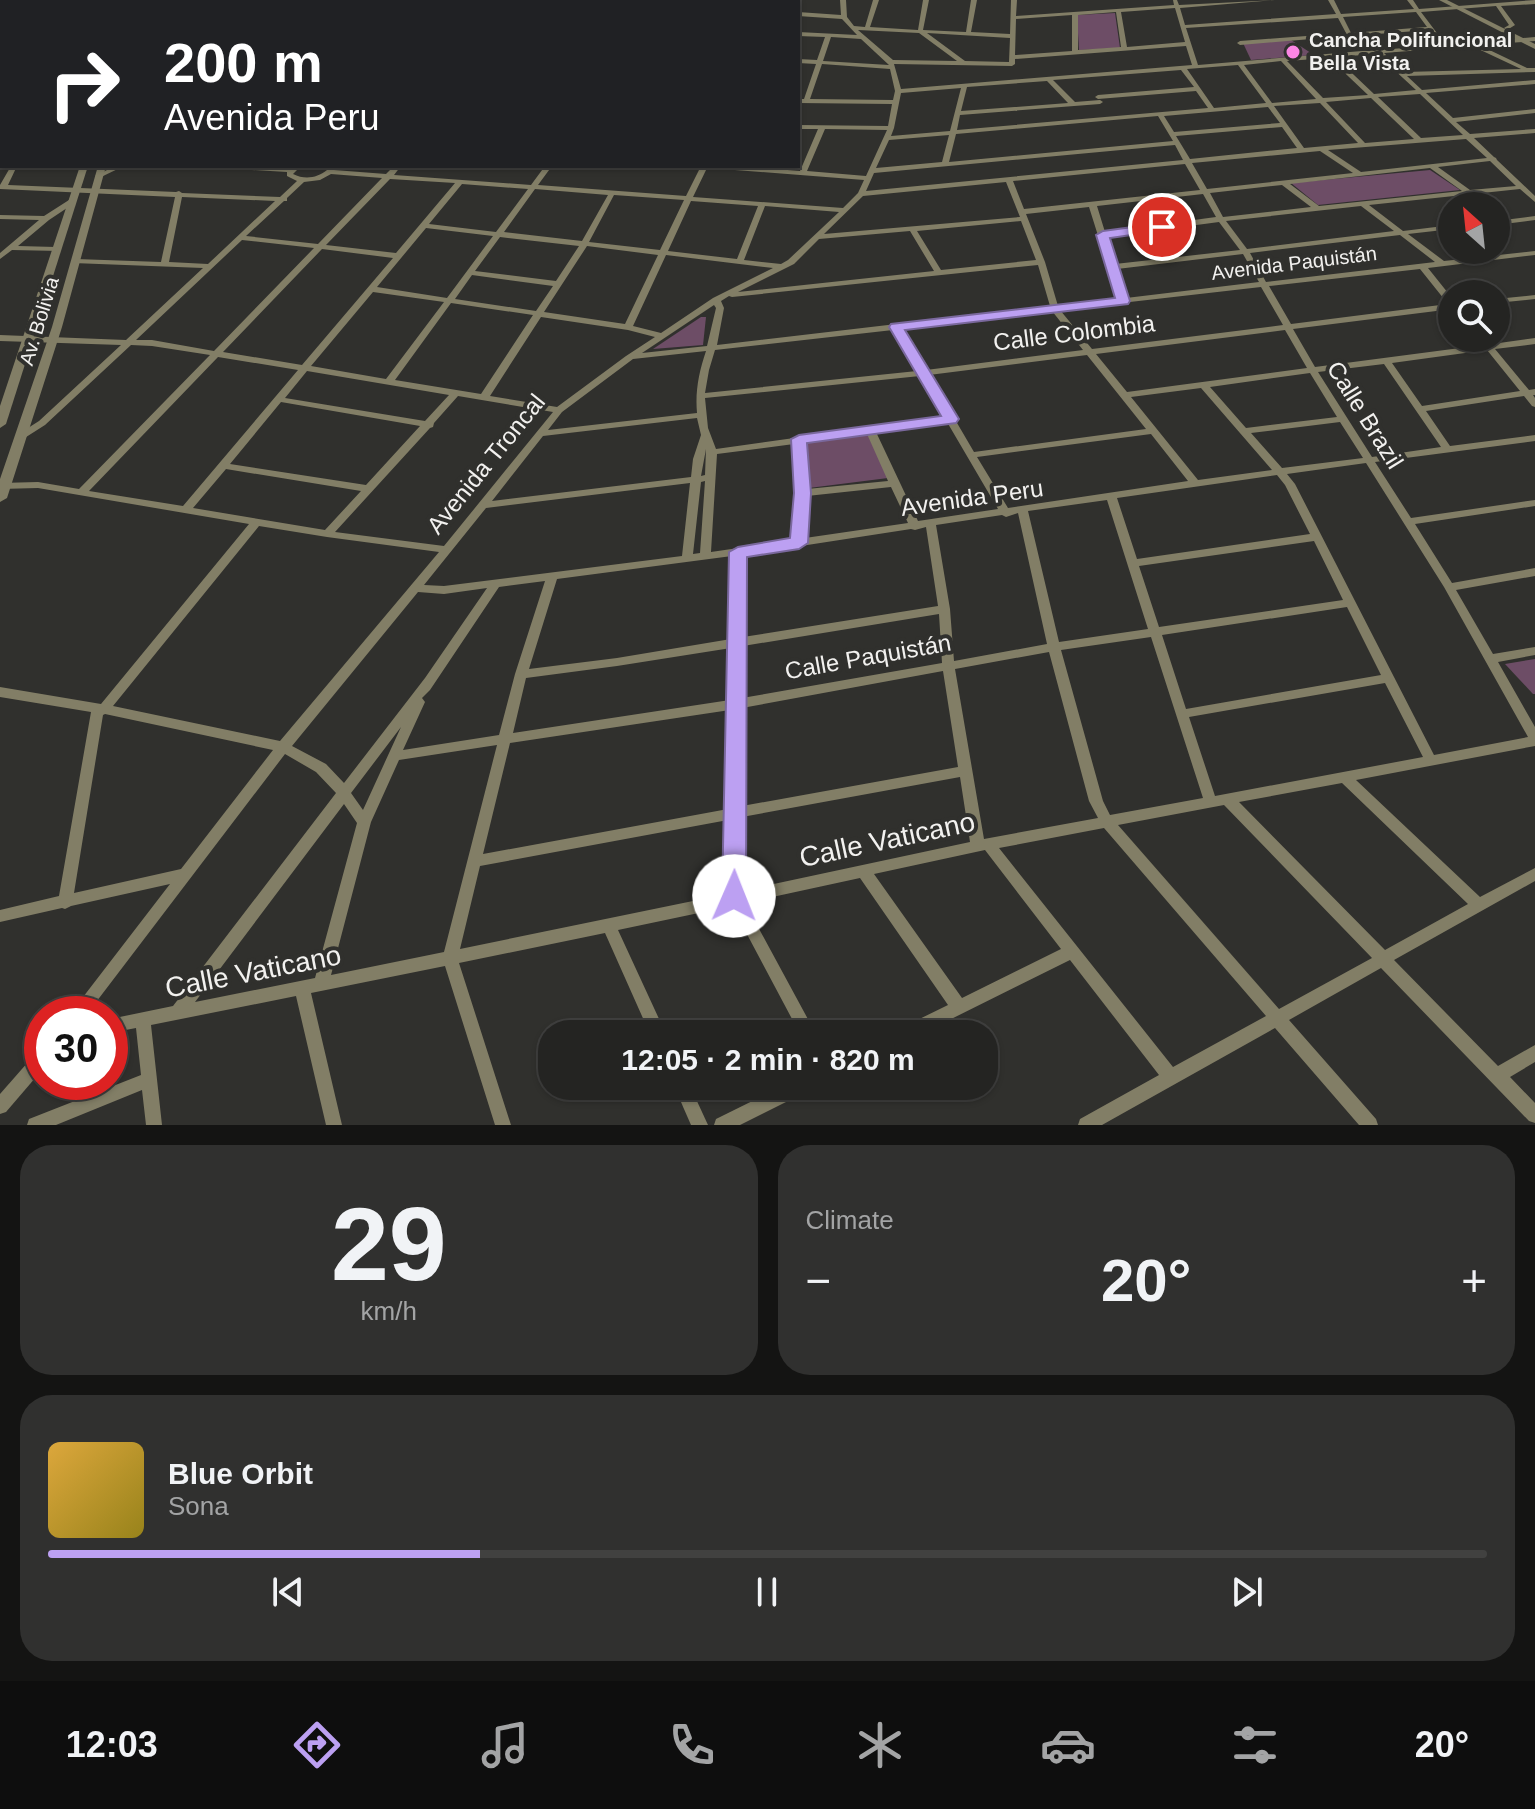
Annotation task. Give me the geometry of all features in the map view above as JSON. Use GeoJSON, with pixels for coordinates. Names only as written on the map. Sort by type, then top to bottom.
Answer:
{"type":"FeatureCollection","features":[{"type":"Feature","properties":{"kind":"street"},"geometry":{"type":"LineString","coordinates":[[843,0],[844,17]]}},
{"type":"Feature","properties":{"kind":"street"},"geometry":{"type":"LineString","coordinates":[[860,31],[876,0]]}},
{"type":"Feature","properties":{"kind":"street"},"geometry":{"type":"LineString","coordinates":[[920,31],[926,0]]}},
{"type":"Feature","properties":{"kind":"street"},"geometry":{"type":"LineString","coordinates":[[968,34],[974,0]]}},
{"type":"Feature","properties":{"kind":"street"},"geometry":{"type":"LineString","coordinates":[[1010,82],[1014,0]]}},
{"type":"Feature","properties":{"kind":"street"},"geometry":{"type":"LineString","coordinates":[[1013,18],[1118,11],[1176,3],[1272,0]]}},
{"type":"Feature","properties":{"kind":"street"},"geometry":{"type":"LineString","coordinates":[[1331,0],[1349,34]]}},
{"type":"Feature","properties":{"kind":"street"},"geometry":{"type":"LineString","coordinates":[[1410,0],[1444,46]]}},
{"type":"Feature","properties":{"kind":"street"},"geometry":{"type":"LineString","coordinates":[[1442,0],[1465,6],[1534,42]]}},
{"type":"Feature","properties":{"kind":"street"},"geometry":{"type":"LineString","coordinates":[[1256,1],[1262,21]]}},
{"type":"Feature","properties":{"kind":"street"},"geometry":{"type":"LineString","coordinates":[[1465,6],[1535,2]]}},
{"type":"Feature","properties":{"kind":"street"},"geometry":{"type":"LineString","coordinates":[[1176,3],[1196,67]]}},
{"type":"Feature","properties":{"kind":"street"},"geometry":{"type":"LineString","coordinates":[[1182,27],[1417,9],[1454,3],[1520,40]]}},
{"type":"Feature","properties":{"kind":"street"},"geometry":{"type":"LineString","coordinates":[[1499,3],[1512,25],[1507,28]]}},
{"type":"Feature","properties":{"kind":"street"},"geometry":{"type":"LineString","coordinates":[[1118,11],[1124,49]]}},
{"type":"Feature","properties":{"kind":"street"},"geometry":{"type":"LineString","coordinates":[[800,14],[844,17],[892,64]]}},
{"type":"Feature","properties":{"kind":"street"},"geometry":{"type":"LineString","coordinates":[[1075,14],[1075,52]]}},
{"type":"Feature","properties":{"kind":"street"},"geometry":{"type":"LineString","coordinates":[[1232,23],[1244,63],[1302,150]]}},
{"type":"Feature","properties":{"kind":"street"},"geometry":{"type":"LineString","coordinates":[[1240,43],[1431,28]]}},
{"type":"Feature","properties":{"kind":"street"},"geometry":{"type":"LineString","coordinates":[[920,31],[952,51],[963,63]]}},
{"type":"Feature","properties":{"kind":"street"},"geometry":{"type":"LineString","coordinates":[[800,34],[920,31],[1012,36]]}},
{"type":"Feature","properties":{"kind":"street"},"geometry":{"type":"LineString","coordinates":[[956,42],[958,33]]}},
{"type":"Feature","properties":{"kind":"street"},"geometry":{"type":"LineString","coordinates":[[1359,33],[1424,91],[1535,200]]}},
{"type":"Feature","properties":{"kind":"street"},"geometry":{"type":"LineString","coordinates":[[829,35],[802,101],[897,97],[1010,82],[1520,40],[1534,42]]}},
{"type":"Feature","properties":{"kind":"street"},"geometry":{"type":"LineString","coordinates":[[1292,39],[1301,45]]}},
{"type":"Feature","properties":{"kind":"street"},"geometry":{"type":"LineString","coordinates":[[800,61],[892,64],[1012,61],[1075,52],[1188,44]]}},
{"type":"Feature","properties":{"kind":"street"},"geometry":{"type":"LineString","coordinates":[[1471,44],[1533,77]]}},
{"type":"Feature","properties":{"kind":"street"},"geometry":{"type":"LineString","coordinates":[[1310,51],[1319,57]]}},
{"type":"Feature","properties":{"kind":"street"},"geometry":{"type":"LineString","coordinates":[[1331,56],[1419,140]]}},
{"type":"Feature","properties":{"kind":"street"},"geometry":{"type":"LineString","coordinates":[[1283,60],[1362,144]]}},
{"type":"Feature","properties":{"kind":"street","name":"Avenida Troncal"},"geometry":{"type":"LineString","coordinates":[[92,996],[283,747],[559,410],[629,358],[720,298],[781,267],[819,237],[861,194],[889,133],[897,97],[892,64]]}},
{"type":"Feature","properties":{"kind":"street"},"geometry":{"type":"LineString","coordinates":[[1183,68],[1212,109]]}},
{"type":"Feature","properties":{"kind":"street"},"geometry":{"type":"LineString","coordinates":[[1405,74],[1533,77]]}},
{"type":"Feature","properties":{"kind":"street"},"geometry":{"type":"LineString","coordinates":[[1086,76],[1108,118]]}},
{"type":"Feature","properties":{"kind":"street"},"geometry":{"type":"LineString","coordinates":[[800,127],[889,133],[954,132],[1373,96],[1533,77]]}},
{"type":"Feature","properties":{"kind":"street"},"geometry":{"type":"LineString","coordinates":[[1049,79],[1073,104]]}},
{"type":"Feature","properties":{"kind":"street"},"geometry":{"type":"LineString","coordinates":[[945,164],[960,113],[964,86]]}},
{"type":"Feature","properties":{"kind":"street"},"geometry":{"type":"LineString","coordinates":[[960,113],[1198,89]]}},
{"type":"Feature","properties":{"kind":"street"},"geometry":{"type":"LineString","coordinates":[[861,194],[1362,144],[1535,130],[1531,112],[1453,120]]}},
{"type":"Feature","properties":{"kind":"street","name":"Calle Brazil"},"geometry":{"type":"LineString","coordinates":[[1160,114],[1203,190],[1245,251],[1313,371],[1449,587],[1535,740]]}},
{"type":"Feature","properties":{"kind":"street"},"geometry":{"type":"LineString","coordinates":[[775,168],[803,173],[869,174],[1284,125]]}},
{"type":"Feature","properties":{"kind":"street"},"geometry":{"type":"LineString","coordinates":[[803,173],[822,128]]}},
{"type":"Feature","properties":{"kind":"street"},"geometry":{"type":"LineString","coordinates":[[1321,148],[1359,174]]}},
{"type":"Feature","properties":{"kind":"street"},"geometry":{"type":"LineString","coordinates":[[819,237],[912,229],[1092,203],[1494,159]]}},
{"type":"Feature","properties":{"kind":"street"},"geometry":{"type":"LineString","coordinates":[[1431,166],[1468,192],[1522,187]]}},
{"type":"Feature","properties":{"kind":"street"},"geometry":{"type":"LineString","coordinates":[[13,168],[2,187],[284,199]]}},
{"type":"Feature","properties":{"kind":"street","name":"Av. Bolivia"},"geometry":{"type":"LineString","coordinates":[[0,424],[83,168]]}},
{"type":"Feature","properties":{"kind":"street"},"geometry":{"type":"LineString","coordinates":[[294,168],[292,178],[302,180],[321,177],[329,169],[846,210]]}},
{"type":"Feature","properties":{"kind":"street"},"geometry":{"type":"LineString","coordinates":[[82,492],[396,168]]}},
{"type":"Feature","properties":{"kind":"street"},"geometry":{"type":"LineString","coordinates":[[388,383],[548,168]]}},
{"type":"Feature","properties":{"kind":"street"},"geometry":{"type":"LineString","coordinates":[[628,327],[687,199],[705,168]]}},
{"type":"Feature","properties":{"kind":"street","name":"Av. Bolivia"},"geometry":{"type":"LineString","coordinates":[[1,490],[53,340],[100,171]]}},
{"type":"Feature","properties":{"kind":"street"},"geometry":{"type":"LineString","coordinates":[[20,437],[42,423],[302,180]]}},
{"type":"Feature","properties":{"kind":"street"},"geometry":{"type":"LineString","coordinates":[[186,510],[226,466],[277,399],[461,181]]}},
{"type":"Feature","properties":{"kind":"street"},"geometry":{"type":"LineString","coordinates":[[1009,181],[1041,262],[1055,309],[1195,483]]}},
{"type":"Feature","properties":{"kind":"street"},"geometry":{"type":"LineString","coordinates":[[1283,182],[1316,208]]}},
{"type":"Feature","properties":{"kind":"street"},"geometry":{"type":"LineString","coordinates":[[165,264],[179,193]]}},
{"type":"Feature","properties":{"kind":"street"},"geometry":{"type":"LineString","coordinates":[[485,396],[585,243],[612,193]]}},
{"type":"Feature","properties":{"kind":"street"},"geometry":{"type":"LineString","coordinates":[[1103,235],[1438,195]]}},
{"type":"Feature","properties":{"kind":"street"},"geometry":{"type":"LineString","coordinates":[[0,257],[46,218],[72,202]]}},
{"type":"Feature","properties":{"kind":"street"},"geometry":{"type":"LineString","coordinates":[[1092,203],[1123,301]]}},
{"type":"Feature","properties":{"kind":"street"},"geometry":{"type":"LineString","coordinates":[[1361,203],[1438,260]]}},
{"type":"Feature","properties":{"kind":"street"},"geometry":{"type":"LineString","coordinates":[[740,261],[762,204]]}},
{"type":"Feature","properties":{"kind":"street"},"geometry":{"type":"LineString","coordinates":[[0,217],[46,218]]}},
{"type":"Feature","properties":{"kind":"street"},"geometry":{"type":"LineString","coordinates":[[1510,221],[1535,218]]}},
{"type":"Feature","properties":{"kind":"street"},"geometry":{"type":"LineString","coordinates":[[426,226],[781,267]]}},
{"type":"Feature","properties":{"kind":"street"},"geometry":{"type":"LineString","coordinates":[[912,229],[939,273]]}},
{"type":"Feature","properties":{"kind":"street"},"geometry":{"type":"LineString","coordinates":[[1113,267],[1438,229]]}},
{"type":"Feature","properties":{"kind":"street"},"geometry":{"type":"LineString","coordinates":[[242,238],[400,256]]}},
{"type":"Feature","properties":{"kind":"street"},"geometry":{"type":"LineString","coordinates":[[0,248],[56,249]]}},
{"type":"Feature","properties":{"kind":"street","name":"Avenida Paquistán"},"geometry":{"type":"LineString","coordinates":[[1510,256],[1535,253]]}},
{"type":"Feature","properties":{"kind":"street"},"geometry":{"type":"LineString","coordinates":[[76,261],[211,266]]}},
{"type":"Feature","properties":{"kind":"street"},"geometry":{"type":"LineString","coordinates":[[705,556],[712,452],[700,415],[700,396],[720,298],[1041,262]]}},
{"type":"Feature","properties":{"kind":"street","name":"Avenida Paquistán"},"geometry":{"type":"LineString","coordinates":[[629,358],[1443,264]]}},
{"type":"Feature","properties":{"kind":"street"},"geometry":{"type":"LineString","coordinates":[[1422,266],[1438,286]]}},
{"type":"Feature","properties":{"kind":"street"},"geometry":{"type":"LineString","coordinates":[[472,273],[559,284]]}},
{"type":"Feature","properties":{"kind":"street"},"geometry":{"type":"LineString","coordinates":[[372,289],[628,327],[662,336]]}},
{"type":"Feature","properties":{"kind":"street"},"geometry":{"type":"LineString","coordinates":[[1510,300],[1535,297]]}},
{"type":"Feature","properties":{"kind":"street","name":"Calle Colombia"},"geometry":{"type":"LineString","coordinates":[[700,396],[922,373],[1438,306]]}},
{"type":"Feature","properties":{"kind":"street"},"geometry":{"type":"LineString","coordinates":[[896,327],[1006,514]]}},
{"type":"Feature","properties":{"kind":"street"},"geometry":{"type":"LineString","coordinates":[[0,338],[130,342],[217,353],[559,410]]}},
{"type":"Feature","properties":{"kind":"street"},"geometry":{"type":"LineString","coordinates":[[1510,344],[1535,341]]}},
{"type":"Feature","properties":{"kind":"street"},"geometry":{"type":"LineString","coordinates":[[1126,395],[1456,352]]}},
{"type":"Feature","properties":{"kind":"street"},"geometry":{"type":"LineString","coordinates":[[1494,352],[1531,393],[1535,404]]}},
{"type":"Feature","properties":{"kind":"street"},"geometry":{"type":"LineString","coordinates":[[1387,362],[1448,450]]}},
{"type":"Feature","properties":{"kind":"street"},"geometry":{"type":"LineString","coordinates":[[1204,385],[1281,471],[1430,759]]}},
{"type":"Feature","properties":{"kind":"street"},"geometry":{"type":"LineString","coordinates":[[327,534],[457,392]]}},
{"type":"Feature","properties":{"kind":"street"},"geometry":{"type":"LineString","coordinates":[[1419,409],[1531,393]]}},
{"type":"Feature","properties":{"kind":"street"},"geometry":{"type":"LineString","coordinates":[[277,399],[430,425]]}},
{"type":"Feature","properties":{"kind":"street"},"geometry":{"type":"LineString","coordinates":[[539,434],[700,415]]}},
{"type":"Feature","properties":{"kind":"street"},"geometry":{"type":"LineString","coordinates":[[712,452],[951,419]]}},
{"type":"Feature","properties":{"kind":"street"},"geometry":{"type":"LineString","coordinates":[[1245,431],[1343,419]]}},
{"type":"Feature","properties":{"kind":"street"},"geometry":{"type":"LineString","coordinates":[[870,430],[915,527]]}},
{"type":"Feature","properties":{"kind":"street"},"geometry":{"type":"LineString","coordinates":[[971,455],[1153,431]]}},
{"type":"Feature","properties":{"kind":"street"},"geometry":{"type":"LineString","coordinates":[[687,559],[696,479],[706,433]]}},
{"type":"Feature","properties":{"kind":"street","name":"Avenida Peru"},"geometry":{"type":"LineString","coordinates":[[415,588],[444,590],[687,559],[1006,514],[1195,483],[1535,438]]}},
{"type":"Feature","properties":{"kind":"street"},"geometry":{"type":"LineString","coordinates":[[799,439],[802,493],[799,543]]}},
{"type":"Feature","properties":{"kind":"street"},"geometry":{"type":"LineString","coordinates":[[226,466],[370,489]]}},
{"type":"Feature","properties":{"kind":"street"},"geometry":{"type":"LineString","coordinates":[[482,505],[708,478]]}},
{"type":"Feature","properties":{"kind":"street"},"geometry":{"type":"LineString","coordinates":[[802,493],[895,483]]}},
{"type":"Feature","properties":{"kind":"street"},"geometry":{"type":"LineString","coordinates":[[1,490],[38,485],[327,534],[447,550]]}},
{"type":"Feature","properties":{"kind":"street"},"geometry":{"type":"LineString","coordinates":[[1111,497],[1211,803]]}},
{"type":"Feature","properties":{"kind":"street"},"geometry":{"type":"LineString","coordinates":[[1409,522],[1535,503]]}},
{"type":"Feature","properties":{"kind":"street"},"geometry":{"type":"LineString","coordinates":[[1023,511],[1054,647],[1096,801],[1107,822],[1370,1125]]}},
{"type":"Feature","properties":{"kind":"street"},"geometry":{"type":"LineString","coordinates":[[65,903],[100,709],[257,522]]}},
{"type":"Feature","properties":{"kind":"street"},"geometry":{"type":"LineString","coordinates":[[931,525],[964,771],[983,845],[1072,951],[1171,1077]]}},
{"type":"Feature","properties":{"kind":"street"},"geometry":{"type":"LineString","coordinates":[[1134,563],[1317,537]]}},
{"type":"Feature","properties":{"kind":"street"},"geometry":{"type":"LineString","coordinates":[[738,552],[734,896],[800,1020]]}},
{"type":"Feature","properties":{"kind":"street"},"geometry":{"type":"LineString","coordinates":[[1449,587],[1535,572]]}},
{"type":"Feature","properties":{"kind":"street"},"geometry":{"type":"LineString","coordinates":[[503,1125],[450,958],[521,674],[552,577]]}},
{"type":"Feature","properties":{"kind":"street"},"geometry":{"type":"LineString","coordinates":[[178,1012],[428,682],[496,583]]}},
{"type":"Feature","properties":{"kind":"street","name":"Calle Paquistán"},"geometry":{"type":"LineString","coordinates":[[394,756],[737,704],[1153,631],[1351,603]]}},
{"type":"Feature","properties":{"kind":"street"},"geometry":{"type":"LineString","coordinates":[[521,674],[617,662],[944,609]]}},
{"type":"Feature","properties":{"kind":"street"},"geometry":{"type":"LineString","coordinates":[[1489,659],[1535,651]]}},
{"type":"Feature","properties":{"kind":"street"},"geometry":{"type":"LineString","coordinates":[[1182,714],[1387,678]]}},
{"type":"Feature","properties":{"kind":"street"},"geometry":{"type":"LineString","coordinates":[[321,983],[364,822],[428,682]]}},
{"type":"Feature","properties":{"kind":"street"},"geometry":{"type":"LineString","coordinates":[[0,692],[283,747],[321,768],[344,793],[364,822]]}},
{"type":"Feature","properties":{"kind":"street","name":"Calle Vaticano"},"geometry":{"type":"LineString","coordinates":[[128,1022],[609,926],[734,896],[983,845],[1535,740]]}},
{"type":"Feature","properties":{"kind":"street"},"geometry":{"type":"LineString","coordinates":[[475,861],[964,771]]}},
{"type":"Feature","properties":{"kind":"street"},"geometry":{"type":"LineString","coordinates":[[1345,777],[1478,905]]}},
{"type":"Feature","properties":{"kind":"street"},"geometry":{"type":"LineString","coordinates":[[1228,800],[1535,1115]]}},
{"type":"Feature","properties":{"kind":"street"},"geometry":{"type":"LineString","coordinates":[[863,870],[959,1007]]}},
{"type":"Feature","properties":{"kind":"street"},"geometry":{"type":"LineString","coordinates":[[0,916],[187,874]]}},
{"type":"Feature","properties":{"kind":"street"},"geometry":{"type":"LineString","coordinates":[[1086,1125],[1535,874]]}},
{"type":"Feature","properties":{"kind":"street"},"geometry":{"type":"LineString","coordinates":[[609,926],[652,1020]]}},
{"type":"Feature","properties":{"kind":"street"},"geometry":{"type":"LineString","coordinates":[[933,1020],[1072,951]]}},
{"type":"Feature","properties":{"kind":"street"},"geometry":{"type":"LineString","coordinates":[[302,987],[334,1125]]}},
{"type":"Feature","properties":{"kind":"street"},"geometry":{"type":"LineString","coordinates":[[143,1019],[154,1125]]}},
{"type":"Feature","properties":{"kind":"street"},"geometry":{"type":"LineString","coordinates":[[1497,1076],[1535,1053]]}},
{"type":"Feature","properties":{"kind":"street"},"geometry":{"type":"LineString","coordinates":[[0,1106],[24,1079]]}},
{"type":"Feature","properties":{"kind":"street"},"geometry":{"type":"LineString","coordinates":[[35,1125],[147,1080]]}},
{"type":"Feature","properties":{"kind":"street"},"geometry":{"type":"LineString","coordinates":[[688,1100],[700,1125]]}},
{"type":"Feature","properties":{"kind":"street"},"geometry":{"type":"LineString","coordinates":[[722,1125],[772,1100]]}},
{"type":"Feature","properties":{"kind":"shaded area"},"geometry":{"type":"Polygon","coordinates":[[[1115,13],[1120,48],[1079,50],[1077,15],[1115,13]]]}},
{"type":"Feature","properties":{"kind":"shaded area"},"geometry":{"type":"Polygon","coordinates":[[[1291,40],[1314,55],[1251,60],[1243,43],[1291,40]]]}},
{"type":"Feature","properties":{"kind":"shaded area"},"geometry":{"type":"Polygon","coordinates":[[[1430,170],[1460,190],[1318,205],[1291,183],[1430,170]]]}},
{"type":"Feature","properties":{"kind":"shaded area"},"geometry":{"type":"Polygon","coordinates":[[[701,317],[706,317],[703,345],[653,349],[701,317]]]}},
{"type":"Feature","properties":{"kind":"shaded area"},"geometry":{"type":"Polygon","coordinates":[[[867,433],[888,478],[809,488],[807,441],[867,433]]]}},
{"type":"Feature","properties":{"kind":"shaded area"},"geometry":{"type":"Polygon","coordinates":[[[1535,659],[1535,694],[1533,694],[1505,664],[1535,659]]]}},
{"type":"Feature","properties":{"kind":"place","name":"Cancha Polifuncional Bella Vista"},"geometry":{"type":"Point","coordinates":[1293,52]}},
{"type":"Feature","properties":{"kind":"route"},"geometry":{"type":"LineString","coordinates":[[734,896],[738,552],[799,543],[802,493],[799,439],[951,419],[896,327],[1123,301],[1103,235],[1162,227]]}}]}
